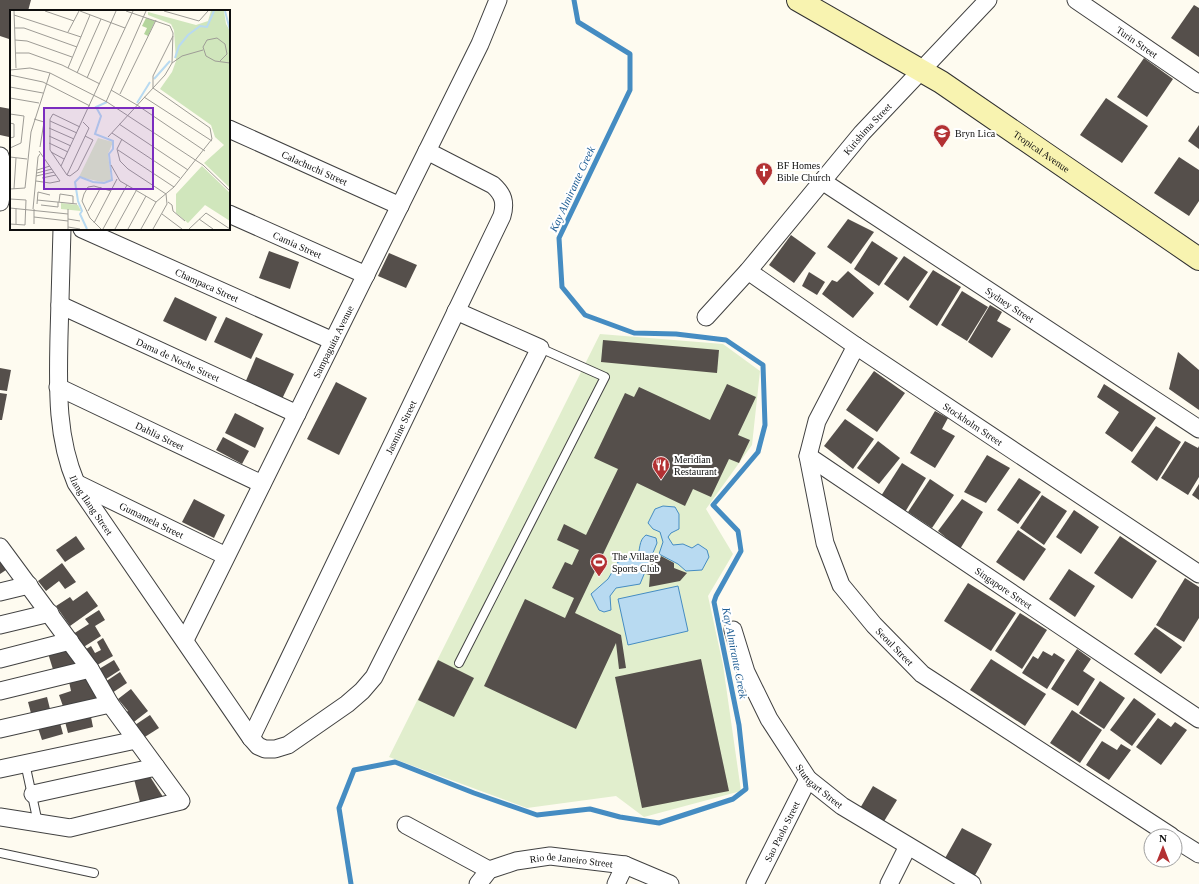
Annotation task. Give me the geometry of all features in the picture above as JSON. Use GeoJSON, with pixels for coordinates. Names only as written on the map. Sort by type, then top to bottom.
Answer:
{"type":"FeatureCollection","features":[{"type":"Feature","properties":{"kind":"street","name":"Sampaguita Avenue"},"geometry":{"type":"LineString","coordinates":[[185,640],[480,44],[498,0]]}},
{"type":"Feature","properties":{"kind":"street","name":"Tropical Avenue"},"geometry":{"type":"LineString","coordinates":[[798,0],[941,82],[1199,259]]}},
{"type":"Feature","properties":{"kind":"street","name":"Kirishima Street"},"geometry":{"type":"LineString","coordinates":[[706,317],[748,271],[862,133],[920,70],[988,0]]}},
{"type":"Feature","properties":{"kind":"street","name":"Turin Street"},"geometry":{"type":"LineString","coordinates":[[1076,0],[1199,84]]}},
{"type":"Feature","properties":{"kind":"street","name":"Calachuchi Street"},"geometry":{"type":"LineString","coordinates":[[230,129],[400,206]]}},
{"type":"Feature","properties":{"kind":"street","name":"Jasmine Street"},"geometry":{"type":"LineString","coordinates":[[252,738],[502,216],[504,198],[500,191],[493,185],[427,151]]}},
{"type":"Feature","properties":{"kind":"street"},"geometry":{"type":"LineString","coordinates":[[0,156],[5,172],[0,202]]}},
{"type":"Feature","properties":{"kind":"street","name":"Sydney Street"},"geometry":{"type":"LineString","coordinates":[[822,181],[1199,429]]}},
{"type":"Feature","properties":{"kind":"street","name":"Camia Street"},"geometry":{"type":"LineString","coordinates":[[230,214],[366,275]]}},
{"type":"Feature","properties":{"kind":"street","name":"Ilang Ilang Street"},"geometry":{"type":"LineString","coordinates":[[62,230],[58,388],[62,438],[68,464],[76,483],[252,738]]}},
{"type":"Feature","properties":{"kind":"street","name":"Champaca Street"},"geometry":{"type":"LineString","coordinates":[[84,230],[333,341]]}},
{"type":"Feature","properties":{"kind":"street","name":"Stockholm Street"},"geometry":{"type":"LineString","coordinates":[[748,271],[856,346],[1199,574]]}},
{"type":"Feature","properties":{"kind":"street","name":"Dama de Noche Street"},"geometry":{"type":"LineString","coordinates":[[60,305],[297,414]]}},
{"type":"Feature","properties":{"kind":"street"},"geometry":{"type":"LineString","coordinates":[[252,738],[258,746],[266,749],[275,749],[288,745],[347,704],[362,691],[374,676],[540,348],[456,311]]}},
{"type":"Feature","properties":{"kind":"street","name":"Seoul Street"},"geometry":{"type":"LineString","coordinates":[[856,346],[817,421],[808,456],[825,543],[840,585],[874,625],[922,674],[1159,828]]}},
{"type":"Feature","properties":{"kind":"street","name":"Dahlia Street"},"geometry":{"type":"LineString","coordinates":[[58,388],[262,484]]}},
{"type":"Feature","properties":{"kind":"street","name":"Singapore Street"},"geometry":{"type":"LineString","coordinates":[[808,456],[1199,719]]}},
{"type":"Feature","properties":{"kind":"street","name":"Gumamela Street"},"geometry":{"type":"LineString","coordinates":[[76,483],[226,556]]}},
{"type":"Feature","properties":{"kind":"street"},"geometry":{"type":"LineString","coordinates":[[0,547],[70,640],[90,669],[110,704],[181,801],[70,828],[0,817]]}},
{"type":"Feature","properties":{"kind":"street"},"geometry":{"type":"LineString","coordinates":[[0,592],[29,585]]}},
{"type":"Feature","properties":{"kind":"street"},"geometry":{"type":"LineString","coordinates":[[0,626],[50,613]]}},
{"type":"Feature","properties":{"kind":"street","name":"Stuttgart Street"},"geometry":{"type":"LineString","coordinates":[[734,630],[746,672],[769,719],[808,779],[842,806],[972,884]]}},
{"type":"Feature","properties":{"kind":"street"},"geometry":{"type":"LineString","coordinates":[[0,659],[70,640]]}},
{"type":"Feature","properties":{"kind":"street"},"geometry":{"type":"LineString","coordinates":[[0,691],[90,669]]}},
{"type":"Feature","properties":{"kind":"street"},"geometry":{"type":"LineString","coordinates":[[0,729],[110,704]]}},
{"type":"Feature","properties":{"kind":"street"},"geometry":{"type":"LineString","coordinates":[[0,769],[136,740]]}},
{"type":"Feature","properties":{"kind":"street"},"geometry":{"type":"LineString","coordinates":[[33,794],[156,767]]}},
{"type":"Feature","properties":{"kind":"street","name":"Sao Paolo Street"},"geometry":{"type":"LineString","coordinates":[[755,884],[808,779]]}},
{"type":"Feature","properties":{"kind":"street"},"geometry":{"type":"LineString","coordinates":[[406,824],[489,870],[478,884]]}},
{"type":"Feature","properties":{"kind":"street"},"geometry":{"type":"LineString","coordinates":[[1183,843],[1199,854]]}},
{"type":"Feature","properties":{"kind":"street"},"geometry":{"type":"LineString","coordinates":[[889,884],[908,846]]}},
{"type":"Feature","properties":{"kind":"street","name":"Rio de Janeiro Street"},"geometry":{"type":"LineString","coordinates":[[489,870],[516,861],[550,856],[625,865],[670,884]]}},
{"type":"Feature","properties":{"kind":"street"},"geometry":{"type":"LineString","coordinates":[[616,884],[625,865]]}},
{"type":"Feature","properties":{"kind":"lane"},"geometry":{"type":"LineString","coordinates":[[459,663],[605,376],[540,348]]}},
{"type":"Feature","properties":{"kind":"lane"},"geometry":{"type":"LineString","coordinates":[[25,763],[33,794],[38,823]]}},
{"type":"Feature","properties":{"kind":"lane"},"geometry":{"type":"LineString","coordinates":[[0,853],[94,873]]}},
{"type":"Feature","properties":{"kind":"green space","name":"The Village Sports Club"},"geometry":{"type":"Polygon","coordinates":[[[600,334],[723,344],[760,371],[752,445],[706,509],[733,554],[708,596],[723,665],[741,791],[644,817],[616,796],[527,808],[389,757],[600,334]]]}},
{"type":"Feature","properties":{"kind":"water"},"geometry":{"type":"Polygon","coordinates":[[[663,506],[675,507],[679,514],[679,529],[671,533],[668,537],[673,545],[683,544],[692,548],[698,544],[707,550],[709,557],[702,570],[686,571],[678,564],[659,554],[663,542],[660,532],[653,529],[648,523],[655,509],[663,506]]]}},
{"type":"Feature","properties":{"kind":"water"},"geometry":{"type":"Polygon","coordinates":[[[646,535],[656,538],[657,543],[640,584],[616,588],[610,596],[611,610],[604,612],[599,610],[591,594],[608,579],[618,562],[637,557],[643,537],[646,535]]]}},
{"type":"Feature","properties":{"kind":"water"},"geometry":{"type":"Polygon","coordinates":[[[678,586],[688,631],[628,645],[618,599],[678,586]]]}},
{"type":"Feature","properties":{"kind":"building"},"geometry":{"type":"Polygon","coordinates":[[[0,0],[31,0],[28,10],[10,10],[9,39],[0,36],[0,0]]]}},
{"type":"Feature","properties":{"kind":"building"},"geometry":{"type":"Polygon","coordinates":[[[1194,5],[1199,8],[1199,57],[1171,38],[1194,5]]]}},
{"type":"Feature","properties":{"kind":"building"},"geometry":{"type":"Polygon","coordinates":[[[1144,58],[1173,79],[1147,117],[1117,97],[1144,58]]]}},
{"type":"Feature","properties":{"kind":"building"},"geometry":{"type":"Polygon","coordinates":[[[1106,98],[1148,126],[1122,163],[1080,135],[1106,98]]]}},
{"type":"Feature","properties":{"kind":"building"},"geometry":{"type":"Polygon","coordinates":[[[0,107],[10,109],[9,137],[0,135],[0,107]]]}},
{"type":"Feature","properties":{"kind":"building"},"geometry":{"type":"Polygon","coordinates":[[[1199,125],[1199,149],[1188,141],[1199,125]]]}},
{"type":"Feature","properties":{"kind":"building"},"geometry":{"type":"Polygon","coordinates":[[[1179,157],[1199,170],[1199,201],[1189,216],[1154,193],[1179,157]]]}},
{"type":"Feature","properties":{"kind":"building"},"geometry":{"type":"Polygon","coordinates":[[[848,219],[874,232],[851,264],[827,247],[848,219]]]}},
{"type":"Feature","properties":{"kind":"building"},"geometry":{"type":"Polygon","coordinates":[[[791,235],[816,253],[794,283],[769,265],[791,235]]]}},
{"type":"Feature","properties":{"kind":"building"},"geometry":{"type":"Polygon","coordinates":[[[872,241],[898,258],[879,286],[854,269],[872,241]]]}},
{"type":"Feature","properties":{"kind":"building"},"geometry":{"type":"Polygon","coordinates":[[[269,251],[299,262],[290,289],[259,278],[269,251]]]}},
{"type":"Feature","properties":{"kind":"building"},"geometry":{"type":"Polygon","coordinates":[[[389,253],[417,265],[406,288],[378,276],[389,253]]]}},
{"type":"Feature","properties":{"kind":"building"},"geometry":{"type":"Polygon","coordinates":[[[904,256],[928,272],[908,301],[884,284],[904,256]]]}},
{"type":"Feature","properties":{"kind":"building"},"geometry":{"type":"Polygon","coordinates":[[[933,270],[961,287],[937,326],[909,307],[933,270]]]}},
{"type":"Feature","properties":{"kind":"building"},"geometry":{"type":"Polygon","coordinates":[[[848,271],[874,293],[853,318],[822,294],[832,280],[837,282],[848,271]]]}},
{"type":"Feature","properties":{"kind":"building"},"geometry":{"type":"Polygon","coordinates":[[[809,272],[825,282],[817,295],[802,286],[809,272]]]}},
{"type":"Feature","properties":{"kind":"building"},"geometry":{"type":"Polygon","coordinates":[[[962,291],[988,307],[967,341],[941,325],[962,291]]]}},
{"type":"Feature","properties":{"kind":"building"},"geometry":{"type":"Polygon","coordinates":[[[175,297],[217,317],[206,341],[163,321],[175,297]]]}},
{"type":"Feature","properties":{"kind":"building"},"geometry":{"type":"Polygon","coordinates":[[[990,305],[1002,312],[997,321],[1011,329],[992,358],[968,342],[990,305]]]}},
{"type":"Feature","properties":{"kind":"building"},"geometry":{"type":"Polygon","coordinates":[[[226,317],[263,334],[251,359],[214,342],[226,317]]]}},
{"type":"Feature","properties":{"kind":"building"},"geometry":{"type":"Polygon","coordinates":[[[603,340],[719,350],[717,373],[601,362],[603,340]]]}},
{"type":"Feature","properties":{"kind":"building"},"geometry":{"type":"Polygon","coordinates":[[[1178,352],[1199,370],[1199,410],[1169,389],[1178,352]]]}},
{"type":"Feature","properties":{"kind":"building"},"geometry":{"type":"Polygon","coordinates":[[[256,357],[294,374],[282,399],[245,383],[256,357]]]}},
{"type":"Feature","properties":{"kind":"building"},"geometry":{"type":"Polygon","coordinates":[[[0,368],[11,370],[7,391],[0,390],[0,368]]]}},
{"type":"Feature","properties":{"kind":"building"},"geometry":{"type":"Polygon","coordinates":[[[874,371],[905,393],[877,432],[846,410],[874,371]]]}},
{"type":"Feature","properties":{"kind":"building"},"geometry":{"type":"Polygon","coordinates":[[[336,382],[367,398],[339,455],[307,439],[336,382]]]}},
{"type":"Feature","properties":{"kind":"building"},"geometry":{"type":"Polygon","coordinates":[[[727,384],[756,397],[738,435],[750,440],[739,463],[729,459],[711,497],[693,489],[685,506],[637,483],[575,613],[621,635],[626,668],[619,669],[616,643],[576,729],[484,686],[525,599],[565,618],[574,598],[552,588],[565,562],[572,565],[579,550],[557,540],[564,524],[586,535],[618,469],[594,458],[625,393],[634,397],[639,387],[710,420],[727,384]]]}},
{"type":"Feature","properties":{"kind":"building"},"geometry":{"type":"Polygon","coordinates":[[[1104,384],[1156,418],[1132,452],[1105,433],[1119,412],[1097,397],[1104,384]]]}},
{"type":"Feature","properties":{"kind":"building"},"geometry":{"type":"Polygon","coordinates":[[[0,393],[7,394],[2,420],[0,420],[0,393]]]}},
{"type":"Feature","properties":{"kind":"building"},"geometry":{"type":"Polygon","coordinates":[[[935,411],[948,418],[942,429],[955,436],[935,468],[910,453],[935,411]]]}},
{"type":"Feature","properties":{"kind":"building"},"geometry":{"type":"Polygon","coordinates":[[[235,413],[264,428],[255,448],[225,433],[235,413]]]}},
{"type":"Feature","properties":{"kind":"building"},"geometry":{"type":"Polygon","coordinates":[[[845,419],[874,439],[853,469],[824,446],[845,419]]]}},
{"type":"Feature","properties":{"kind":"building"},"geometry":{"type":"Polygon","coordinates":[[[1156,426],[1181,442],[1157,481],[1131,462],[1156,426]]]}},
{"type":"Feature","properties":{"kind":"building"},"geometry":{"type":"Polygon","coordinates":[[[223,437],[249,451],[242,464],[216,450],[223,437]]]}},
{"type":"Feature","properties":{"kind":"building"},"geometry":{"type":"Polygon","coordinates":[[[878,441],[900,458],[879,484],[857,468],[878,441]]]}},
{"type":"Feature","properties":{"kind":"building"},"geometry":{"type":"Polygon","coordinates":[[[1185,441],[1198,448],[1199,446],[1199,477],[1188,495],[1161,478],[1185,441]]]}},
{"type":"Feature","properties":{"kind":"building"},"geometry":{"type":"Polygon","coordinates":[[[987,455],[1010,468],[986,503],[964,492],[987,455]]]}},
{"type":"Feature","properties":{"kind":"building"},"geometry":{"type":"Polygon","coordinates":[[[902,463],[926,478],[905,512],[881,496],[902,463]]]}},
{"type":"Feature","properties":{"kind":"building"},"geometry":{"type":"Polygon","coordinates":[[[1019,478],[1041,492],[1018,524],[997,510],[1019,478]]]}},
{"type":"Feature","properties":{"kind":"building"},"geometry":{"type":"Polygon","coordinates":[[[930,479],[954,495],[932,528],[908,512],[930,479]]]}},
{"type":"Feature","properties":{"kind":"building"},"geometry":{"type":"Polygon","coordinates":[[[1199,484],[1199,500],[1192,495],[1199,484]]]}},
{"type":"Feature","properties":{"kind":"building"},"geometry":{"type":"Polygon","coordinates":[[[1042,495],[1067,511],[1044,545],[1020,528],[1042,495]]]}},
{"type":"Feature","properties":{"kind":"building"},"geometry":{"type":"Polygon","coordinates":[[[194,499],[225,515],[214,538],[182,522],[194,499]]]}},
{"type":"Feature","properties":{"kind":"building"},"geometry":{"type":"Polygon","coordinates":[[[962,499],[983,512],[960,549],[938,531],[962,499]]]}},
{"type":"Feature","properties":{"kind":"building"},"geometry":{"type":"Polygon","coordinates":[[[1074,510],[1099,527],[1081,554],[1056,537],[1074,510]]]}},
{"type":"Feature","properties":{"kind":"building"},"geometry":{"type":"Polygon","coordinates":[[[1018,530],[1046,549],[1024,581],[996,562],[1018,530]]]}},
{"type":"Feature","properties":{"kind":"building"},"geometry":{"type":"Polygon","coordinates":[[[76,536],[85,549],[65,562],[56,550],[76,536]]]}},
{"type":"Feature","properties":{"kind":"building"},"geometry":{"type":"Polygon","coordinates":[[[1120,536],[1157,561],[1132,599],[1094,573],[1120,536]]]}},
{"type":"Feature","properties":{"kind":"building"},"geometry":{"type":"Polygon","coordinates":[[[661,556],[674,563],[674,568],[687,573],[680,581],[649,587],[650,575],[646,574],[655,559],[659,560],[661,556]]]}},
{"type":"Feature","properties":{"kind":"building"},"geometry":{"type":"Polygon","coordinates":[[[0,561],[6,570],[0,574],[0,561]]]}},
{"type":"Feature","properties":{"kind":"building"},"geometry":{"type":"Polygon","coordinates":[[[62,563],[76,582],[65,589],[59,581],[46,591],[38,581],[62,563]]]}},
{"type":"Feature","properties":{"kind":"building"},"geometry":{"type":"Polygon","coordinates":[[[1069,569],[1095,586],[1075,617],[1049,599],[1069,569]]]}},
{"type":"Feature","properties":{"kind":"building"},"geometry":{"type":"Polygon","coordinates":[[[1185,578],[1199,587],[1199,618],[1184,642],[1156,625],[1185,578]]]}},
{"type":"Feature","properties":{"kind":"building"},"geometry":{"type":"Polygon","coordinates":[[[968,583],[1016,613],[991,651],[944,621],[968,583]]]}},
{"type":"Feature","properties":{"kind":"building"},"geometry":{"type":"Polygon","coordinates":[[[87,591],[98,606],[70,626],[56,606],[70,597],[73,601],[87,591]]]}},
{"type":"Feature","properties":{"kind":"building"},"geometry":{"type":"Polygon","coordinates":[[[99,610],[105,620],[95,626],[101,636],[82,648],[73,634],[89,624],[85,619],[99,610]]]}},
{"type":"Feature","properties":{"kind":"building"},"geometry":{"type":"Polygon","coordinates":[[[1020,613],[1047,630],[1022,669],[995,651],[1020,613]]]}},
{"type":"Feature","properties":{"kind":"building"},"geometry":{"type":"Polygon","coordinates":[[[1155,627],[1182,647],[1161,674],[1134,654],[1155,627]]]}},
{"type":"Feature","properties":{"kind":"building"},"geometry":{"type":"Polygon","coordinates":[[[103,638],[113,656],[92,668],[83,651],[91,646],[95,653],[101,650],[97,642],[103,638]]]}},
{"type":"Feature","properties":{"kind":"building"},"geometry":{"type":"Polygon","coordinates":[[[68,645],[85,668],[55,676],[47,650],[68,645]]]}},
{"type":"Feature","properties":{"kind":"building"},"geometry":{"type":"Polygon","coordinates":[[[1077,649],[1091,659],[1083,671],[1095,679],[1078,706],[1051,689],[1077,649]]]}},
{"type":"Feature","properties":{"kind":"building"},"geometry":{"type":"Polygon","coordinates":[[[1043,651],[1052,656],[1054,653],[1065,660],[1047,689],[1022,673],[1033,656],[1038,659],[1043,651]]]}},
{"type":"Feature","properties":{"kind":"building"},"geometry":{"type":"Polygon","coordinates":[[[701,659],[729,791],[642,808],[615,677],[701,659]]]}},
{"type":"Feature","properties":{"kind":"building"},"geometry":{"type":"Polygon","coordinates":[[[991,659],[1046,694],[1025,726],[970,690],[991,659]]]}},
{"type":"Feature","properties":{"kind":"building"},"geometry":{"type":"Polygon","coordinates":[[[114,660],[120,670],[106,679],[99,669],[114,660]]]}},
{"type":"Feature","properties":{"kind":"building"},"geometry":{"type":"Polygon","coordinates":[[[438,660],[474,678],[454,717],[418,700],[438,660]]]}},
{"type":"Feature","properties":{"kind":"building"},"geometry":{"type":"Polygon","coordinates":[[[120,672],[127,683],[109,695],[102,684],[120,672]]]}},
{"type":"Feature","properties":{"kind":"building"},"geometry":{"type":"Polygon","coordinates":[[[88,673],[102,701],[64,709],[59,695],[71,691],[68,677],[88,673]]]}},
{"type":"Feature","properties":{"kind":"building"},"geometry":{"type":"Polygon","coordinates":[[[1100,681],[1125,698],[1104,729],[1079,713],[1100,681]]]}},
{"type":"Feature","properties":{"kind":"building"},"geometry":{"type":"Polygon","coordinates":[[[131,689],[148,711],[130,725],[122,715],[128,711],[118,699],[131,689]]]}},
{"type":"Feature","properties":{"kind":"building"},"geometry":{"type":"Polygon","coordinates":[[[47,697],[51,713],[32,717],[28,702],[47,697]]]}},
{"type":"Feature","properties":{"kind":"building"},"geometry":{"type":"Polygon","coordinates":[[[1134,698],[1156,714],[1132,746],[1110,730],[1134,698]]]}},
{"type":"Feature","properties":{"kind":"building"},"geometry":{"type":"Polygon","coordinates":[[[1072,710],[1102,730],[1080,763],[1050,743],[1072,710]]]}},
{"type":"Feature","properties":{"kind":"building"},"geometry":{"type":"Polygon","coordinates":[[[90,712],[93,727],[68,733],[64,718],[90,712]]]}},
{"type":"Feature","properties":{"kind":"building"},"geometry":{"type":"Polygon","coordinates":[[[150,715],[159,728],[140,740],[132,727],[150,715]]]}},
{"type":"Feature","properties":{"kind":"building"},"geometry":{"type":"Polygon","coordinates":[[[1158,718],[1171,727],[1175,722],[1187,730],[1161,765],[1136,747],[1158,718]]]}},
{"type":"Feature","properties":{"kind":"building"},"geometry":{"type":"Polygon","coordinates":[[[59,719],[63,734],[42,740],[37,725],[59,719]]]}},
{"type":"Feature","properties":{"kind":"building"},"geometry":{"type":"Polygon","coordinates":[[[1102,741],[1117,750],[1121,744],[1131,750],[1109,780],[1086,765],[1102,741]]]}},
{"type":"Feature","properties":{"kind":"building"},"geometry":{"type":"Polygon","coordinates":[[[149,775],[165,800],[141,806],[134,779],[149,775]]]}},
{"type":"Feature","properties":{"kind":"building"},"geometry":{"type":"Polygon","coordinates":[[[873,786],[897,800],[883,823],[859,810],[873,786]]]}},
{"type":"Feature","properties":{"kind":"building"},"geometry":{"type":"Polygon","coordinates":[[[962,828],[992,844],[974,877],[944,860],[962,828]]]}},
{"type":"Feature","properties":{"kind":"waterway","name":"Kay Almirante Creek"},"geometry":{"type":"LineString","coordinates":[[351,884],[339,808],[354,770],[395,762],[474,793],[537,815],[590,809],[620,817],[659,823],[733,799],[746,789],[739,725],[714,602],[741,551],[738,531],[713,505],[758,452],[765,425],[763,365],[726,340],[676,334],[634,333],[585,315],[562,287],[559,238],[630,90],[630,54],[578,22],[574,0]]}},
{"type":"Feature","properties":{"kind":"place","name":"Bryn Lica"},"geometry":{"type":"Point","coordinates":[942,148]}},
{"type":"Feature","properties":{"kind":"place","name":"BF Homes Bible Church"},"geometry":{"type":"Point","coordinates":[764,186]}},
{"type":"Feature","properties":{"kind":"place","name":"Meridian Restaurant"},"geometry":{"type":"Point","coordinates":[661,480]}},
{"type":"Feature","properties":{"kind":"place","name":"The Village Sports Club"},"geometry":{"type":"Point","coordinates":[599,577]}}]}
